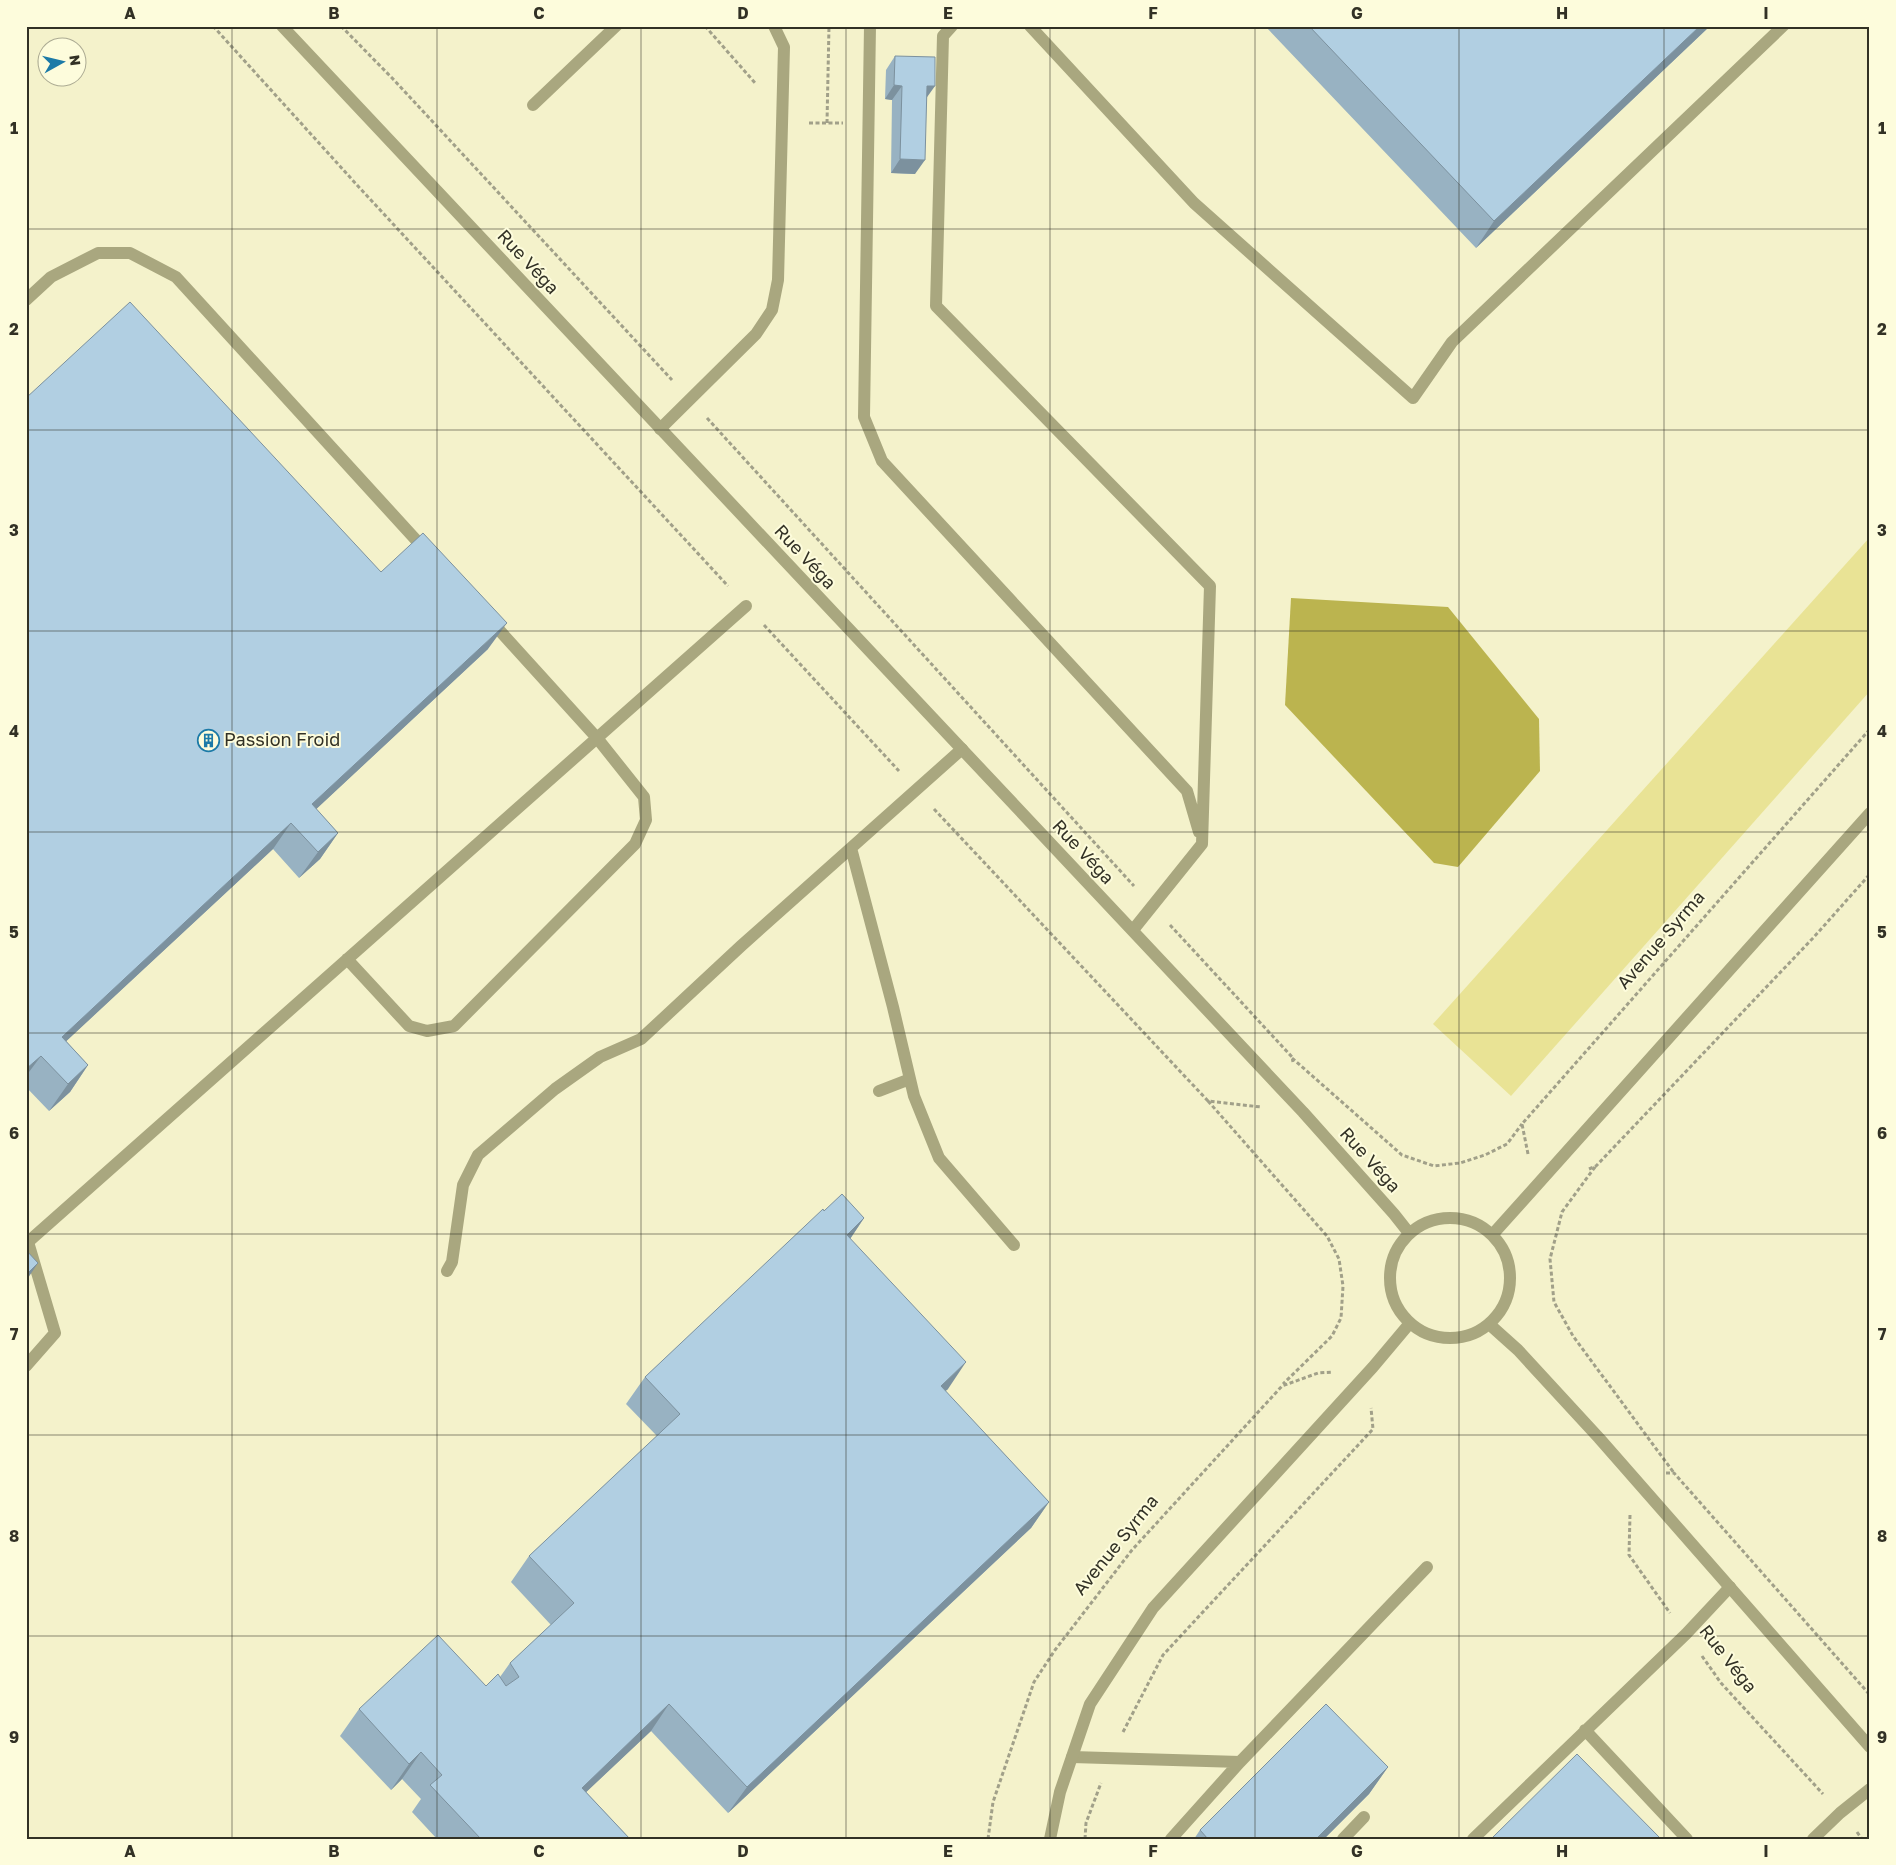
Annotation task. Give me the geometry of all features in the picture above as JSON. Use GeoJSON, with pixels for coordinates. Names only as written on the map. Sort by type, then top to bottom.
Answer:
{"type":"FeatureCollection","features":[{"type":"Feature","properties":{"kind":"street","name":"Rue Véga"},"geometry":{"type":"LineString","coordinates":[[282,26],[1303,1112],[1409,1233]]}},
{"type":"Feature","properties":{"kind":"street"},"geometry":{"type":"LineString","coordinates":[[533,105],[616,26]]}},
{"type":"Feature","properties":{"kind":"street"},"geometry":{"type":"LineString","coordinates":[[660,428],[756,334],[772,310],[778,280],[784,84],[784,47],[774,26]]}},
{"type":"Feature","properties":{"kind":"street"},"geometry":{"type":"LineString","coordinates":[[870,26],[864,417],[882,461],[1187,791],[1202,844]]}},
{"type":"Feature","properties":{"kind":"street"},"geometry":{"type":"LineString","coordinates":[[952,26],[943,36],[936,306],[1210,586],[1202,844],[1133,930]]}},
{"type":"Feature","properties":{"kind":"street"},"geometry":{"type":"LineString","coordinates":[[1030,26],[1194,203],[1413,398],[1452,342],[1784,26]]}},
{"type":"Feature","properties":{"kind":"street"},"geometry":{"type":"LineString","coordinates":[[26,300],[51,277],[98,253],[130,253],[176,277],[437,562]]}},
{"type":"Feature","properties":{"kind":"street"},"geometry":{"type":"LineString","coordinates":[[26,1366],[55,1333],[28,1242],[746,606]]}},
{"type":"Feature","properties":{"kind":"street"},"geometry":{"type":"LineString","coordinates":[[347,959],[409,1026],[428,1031],[454,1026],[635,844],[646,820],[644,797],[597,738],[484,614]]}},
{"type":"Feature","properties":{"kind":"street"},"geometry":{"type":"LineString","coordinates":[[446,1271],[452,1262],[463,1185],[478,1155],[570,1078],[600,1057],[642,1039],[741,946],[962,749]]}},
{"type":"Feature","properties":{"kind":"street"},"geometry":{"type":"LineString","coordinates":[[1493,1234],[1870,813]]}},
{"type":"Feature","properties":{"kind":"street"},"geometry":{"type":"LineString","coordinates":[[850,848],[914,1096],[939,1158],[1014,1245]]}},
{"type":"Feature","properties":{"kind":"street"},"geometry":{"type":"LineString","coordinates":[[880,1091],[910,1079]]}},
{"type":"Feature","properties":{"kind":"street"},"geometry":{"type":"LineString","coordinates":[[1442,1217],[1460,1217],[1478,1223],[1493,1234],[1505,1250],[1511,1270],[1510,1290],[1503,1309],[1490,1324],[1475,1333],[1458,1338],[1441,1338],[1424,1333],[1410,1323],[1397,1307],[1391,1288],[1390,1275],[1390,1268],[1397,1249],[1409,1233],[1424,1222],[1442,1217]]}},
{"type":"Feature","properties":{"kind":"street"},"geometry":{"type":"LineString","coordinates":[[1050,1839],[1060,1792],[1090,1704],[1153,1608],[1373,1367],[1410,1323]]}},
{"type":"Feature","properties":{"kind":"street"},"geometry":{"type":"LineString","coordinates":[[1490,1324],[1518,1350],[1631,1474],[1870,1747]]}},
{"type":"Feature","properties":{"kind":"street"},"geometry":{"type":"LineString","coordinates":[[1171,1839],[1240,1762],[1427,1567]]}},
{"type":"Feature","properties":{"kind":"street"},"geometry":{"type":"LineString","coordinates":[[1473,1839],[1686,1634],[1730,1587]]}},
{"type":"Feature","properties":{"kind":"street"},"geometry":{"type":"LineString","coordinates":[[1585,1730],[1688,1839]]}},
{"type":"Feature","properties":{"kind":"street"},"geometry":{"type":"LineString","coordinates":[[1072,1757],[1240,1762]]}},
{"type":"Feature","properties":{"kind":"street"},"geometry":{"type":"LineString","coordinates":[[1813,1839],[1840,1813],[1870,1789]]}},
{"type":"Feature","properties":{"kind":"street"},"geometry":{"type":"LineString","coordinates":[[1343,1839],[1364,1817]]}},
{"type":"Feature","properties":{"kind":"path","name":"Rue Véga"},"geometry":{"type":"LineString","coordinates":[[341,26],[690,400],[1292,1057]]}},
{"type":"Feature","properties":{"kind":"path"},"geometry":{"type":"LineString","coordinates":[[827,123],[829,26]]}},
{"type":"Feature","properties":{"kind":"path","name":"Avenue Syrma"},"geometry":{"type":"LineString","coordinates":[[1292,1057],[1402,1156],[1434,1166],[1460,1164],[1485,1155],[1507,1144],[1522,1124],[1870,729]]}},
{"type":"Feature","properties":{"kind":"path"},"geometry":{"type":"LineString","coordinates":[[1870,874],[1814,937],[1596,1166],[1562,1212],[1550,1258],[1554,1302],[1573,1336],[1674,1473],[1870,1695]]}},
{"type":"Feature","properties":{"kind":"path"},"geometry":{"type":"LineString","coordinates":[[1292,1057],[1294,1066]]}},
{"type":"Feature","properties":{"kind":"path"},"geometry":{"type":"LineString","coordinates":[[1208,1100],[1327,1236],[1339,1259],[1343,1286],[1342,1318],[1332,1336],[1282,1386]]}},
{"type":"Feature","properties":{"kind":"path"},"geometry":{"type":"LineString","coordinates":[[1522,1124],[1536,1188]]}},
{"type":"Feature","properties":{"kind":"path"},"geometry":{"type":"LineString","coordinates":[[1587,1169],[1596,1166]]}},
{"type":"Feature","properties":{"kind":"path"},"geometry":{"type":"LineString","coordinates":[[1085,1839],[1086,1823],[1111,1757],[1163,1655],[1373,1429],[1371,1406],[1373,1367]]}},
{"type":"Feature","properties":{"kind":"path","name":"Avenue Syrma"},"geometry":{"type":"LineString","coordinates":[[988,1839],[993,1802],[1034,1682],[1055,1650],[1132,1550],[1282,1386],[1318,1373],[1373,1367]]}},
{"type":"Feature","properties":{"kind":"path"},"geometry":{"type":"LineString","coordinates":[[1631,1474],[1674,1473]]}},
{"type":"Feature","properties":{"kind":"path","name":"Rue Véga"},"geometry":{"type":"LineString","coordinates":[[1631,1474],[1629,1555],[1721,1683],[1862,1839]]}},
{"type":"Feature","properties":{"kind":"shaded area"},"geometry":{"type":"Polygon","coordinates":[[[26,26],[1870,26],[1870,1839],[26,1839],[26,26]]]}},
{"type":"Feature","properties":{"kind":"shaded area"},"geometry":{"type":"Polygon","coordinates":[[[1870,537],[1870,691],[1511,1096],[1433,1024],[1870,537]]]}},
{"type":"Feature","properties":{"kind":"shaded area"},"geometry":{"type":"Polygon","coordinates":[[[1291,598],[1448,607],[1539,719],[1540,771],[1458,867],[1434,863],[1285,705],[1291,598]]]}},
{"type":"Feature","properties":{"kind":"building"},"geometry":{"type":"Polygon","coordinates":[[[1309,26],[1700,26],[1494,221],[1309,26]]]}},
{"type":"Feature","properties":{"kind":"building"},"geometry":{"type":"Polygon","coordinates":[[[895,56],[935,57],[935,86],[927,86],[925,160],[900,159],[902,86],[894,85],[895,56]]]}},
{"type":"Feature","properties":{"kind":"building","name":"Passion Froid"},"geometry":{"type":"Polygon","coordinates":[[[130,302],[381,572],[423,533],[507,623],[312,804],[338,833],[318,852],[291,823],[62,1037],[88,1065],[68,1084],[41,1056],[26,1069],[26,398],[130,302]]]}},
{"type":"Feature","properties":{"kind":"building"},"geometry":{"type":"Polygon","coordinates":[[[842,1194],[864,1218],[847,1235],[966,1362],[941,1386],[1049,1502],[747,1787],[669,1704],[582,1788],[630,1839],[481,1839],[430,1785],[442,1775],[421,1752],[409,1764],[359,1709],[438,1635],[486,1686],[498,1674],[506,1686],[519,1677],[510,1663],[574,1603],[529,1556],[680,1414],[645,1377],[823,1209],[824,1211],[842,1194]]]}},
{"type":"Feature","properties":{"kind":"building"},"geometry":{"type":"Polygon","coordinates":[[[26,1250],[38,1263],[26,1275],[26,1250]]]}},
{"type":"Feature","properties":{"kind":"building"},"geometry":{"type":"Polygon","coordinates":[[[1326,1704],[1388,1767],[1316,1839],[1208,1839],[1200,1830],[1326,1704]]]}},
{"type":"Feature","properties":{"kind":"building"},"geometry":{"type":"Polygon","coordinates":[[[1577,1754],[1661,1839],[1491,1839],[1577,1754]]]}},
{"type":"Feature","properties":{"kind":"place","name":"Passion Froid"},"geometry":{"type":"Point","coordinates":[208,740]}}]}
